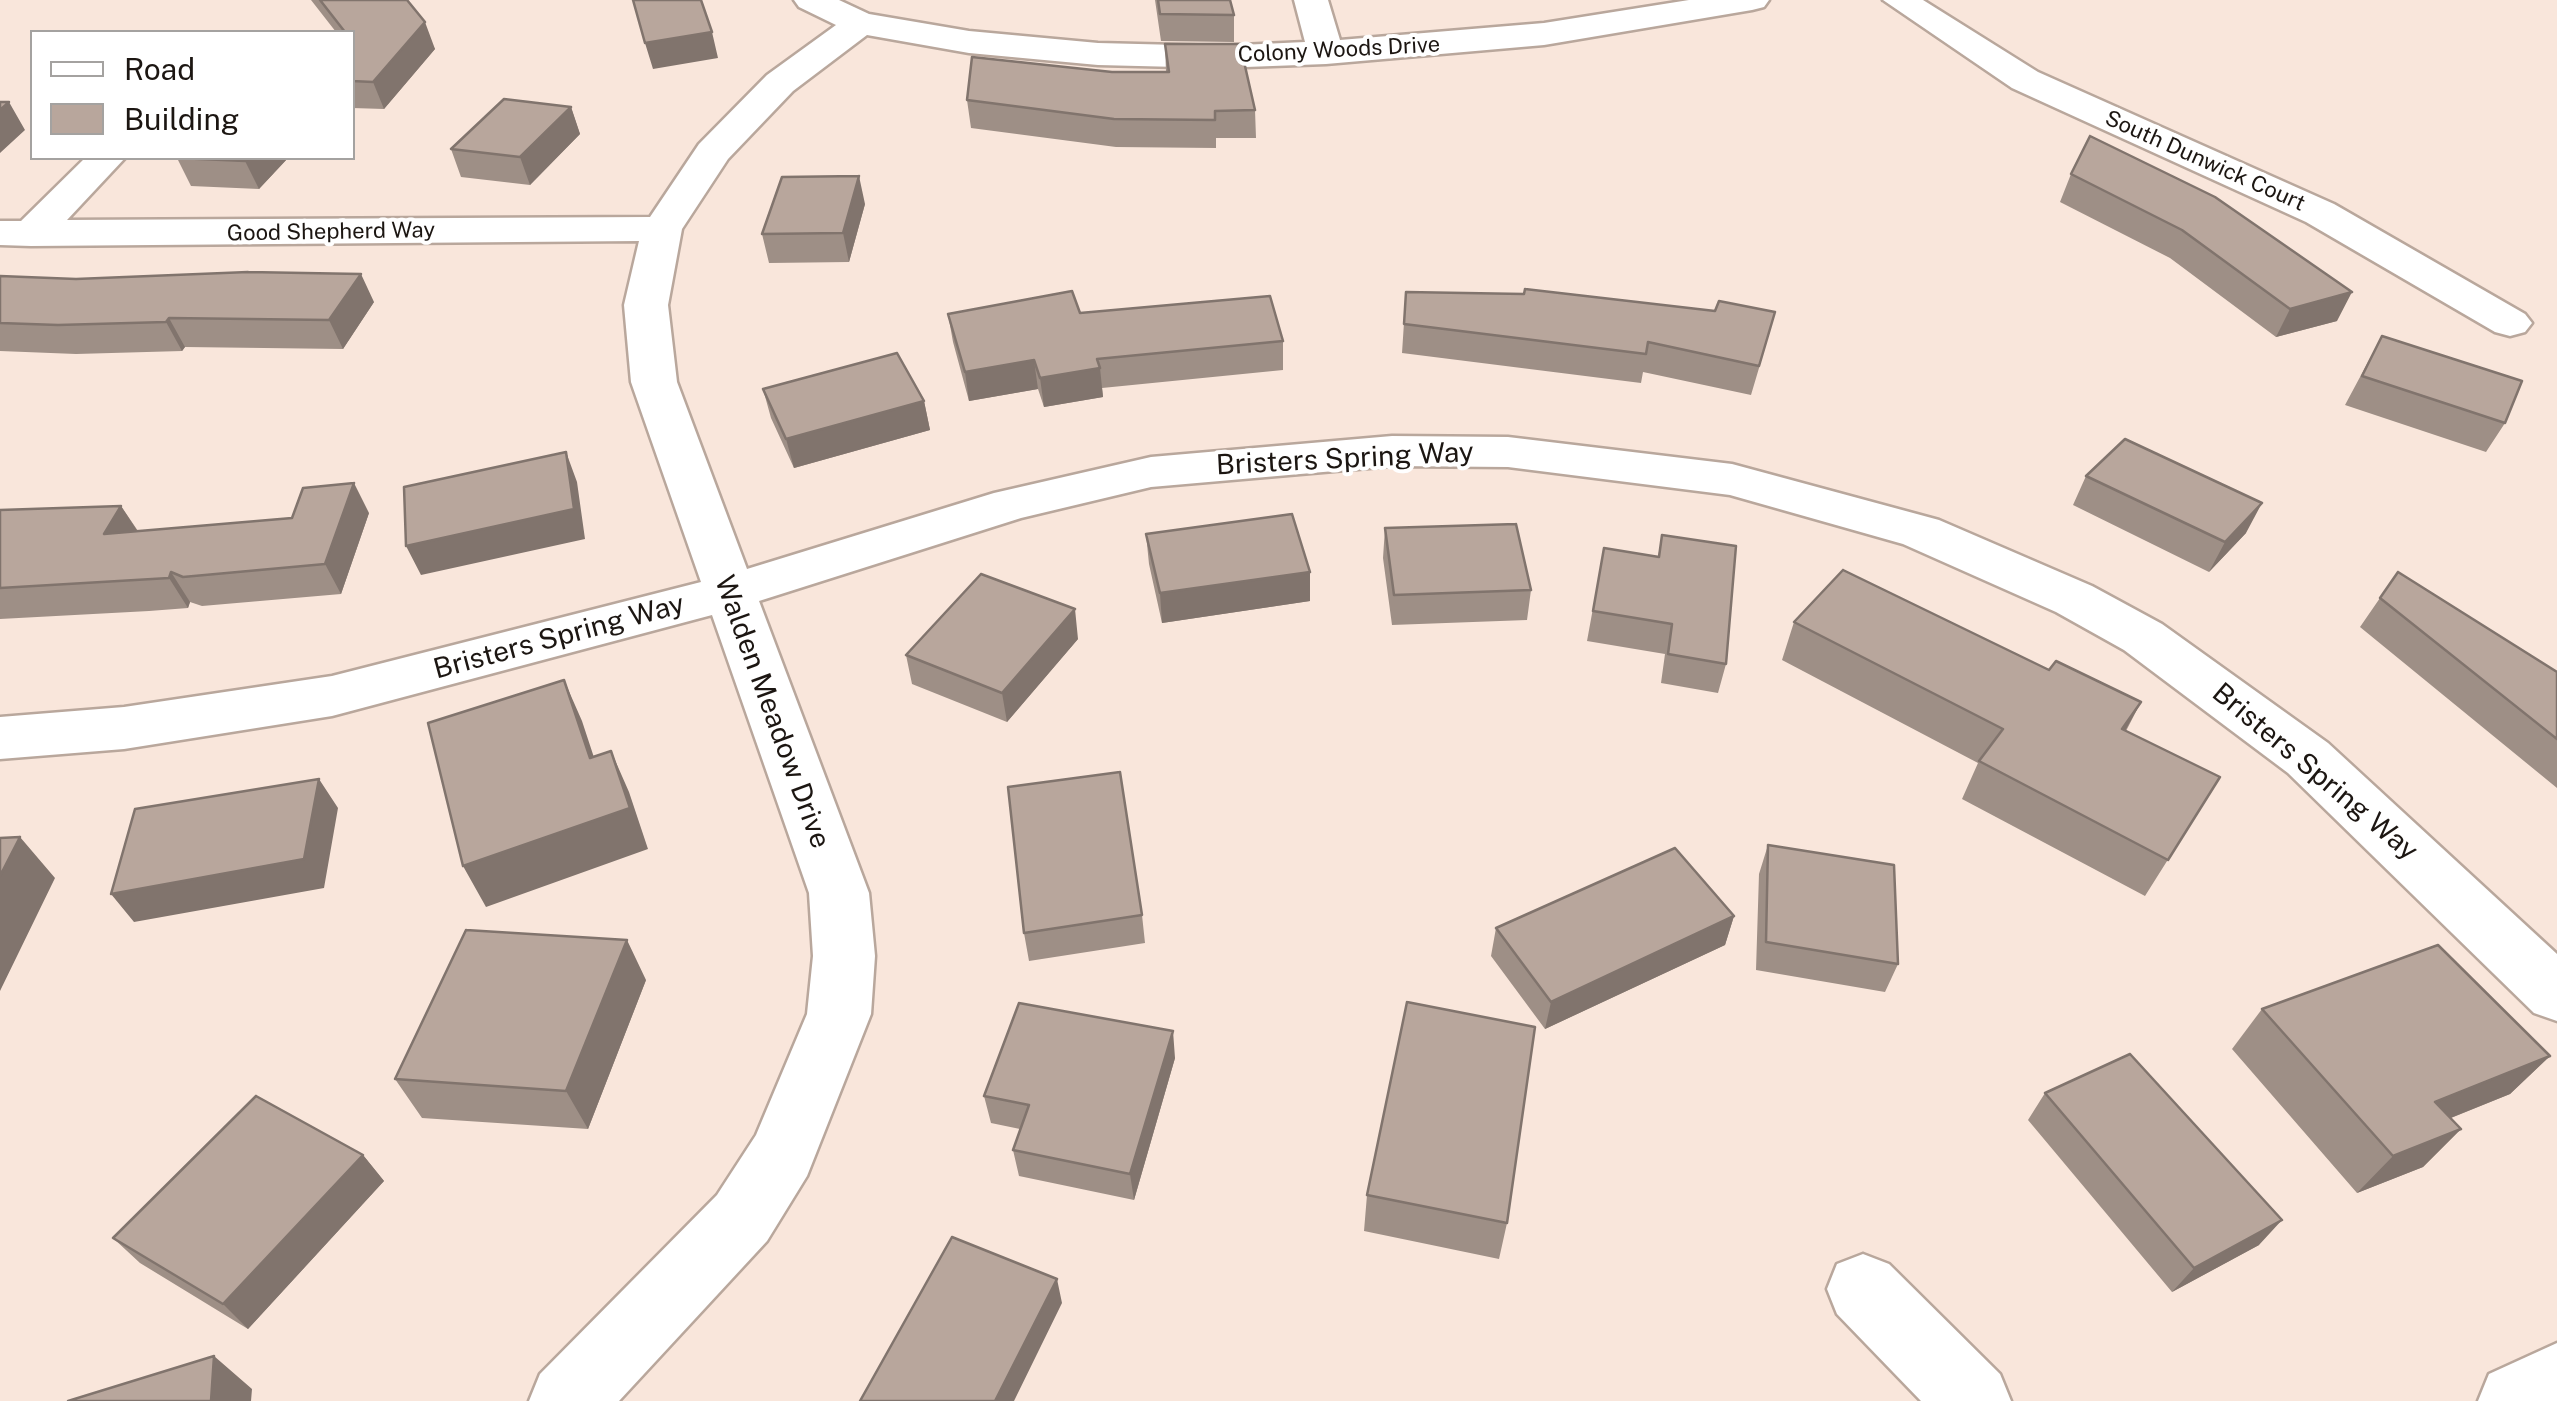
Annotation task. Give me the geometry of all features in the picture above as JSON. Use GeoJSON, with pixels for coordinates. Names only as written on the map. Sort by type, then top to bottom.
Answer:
{"type":"FeatureCollection","features":[{"type":"Feature","properties":{"kind":"street","name":"Colony Woods Drive"},"geometry":{"type":"LineString","coordinates":[[811,0],[860,23],[969,42],[1098,54],[1326,53],[1544,34],[1752,0]]}},
{"type":"Feature","properties":{"kind":"street"},"geometry":{"type":"LineString","coordinates":[[1311,0],[1326,53]]}},
{"type":"Feature","properties":{"kind":"street","name":"South Dunwick Court"},"geometry":{"type":"LineString","coordinates":[[1900,0],[2025,80],[2320,214],[2510,323]]}},
{"type":"Feature","properties":{"kind":"street","name":"Walden Meadow Drive"},"geometry":{"type":"LineString","coordinates":[[567,1401],[742,1218],[783,1154],[839,1014],[844,956],[839,893],[743,623],[728,593],[650,364],[646,305],[662,229],[713,152],[810,56],[860,23]]}},
{"type":"Feature","properties":{"kind":"street"},"geometry":{"type":"LineString","coordinates":[[16,233],[104,160]]}},
{"type":"Feature","properties":{"kind":"street","name":"Good Shepherd Way"},"geometry":{"type":"LineString","coordinates":[[16,233],[662,229]]}},
{"type":"Feature","properties":{"kind":"street","name":"Bristers Spring Way"},"geometry":{"type":"LineString","coordinates":[[0,738],[124,728],[332,696],[728,593],[1094,483],[1272,458],[1392,451],[1508,452],[1732,480],[1836,505],[1921,532],[2074,599],[2143,637],[2308,758],[2557,994]]}},
{"type":"Feature","properties":{"kind":"street"},"geometry":{"type":"LineString","coordinates":[[1863,1289],[1973,1401]]}},
{"type":"Feature","properties":{"kind":"street"},"geometry":{"type":"LineString","coordinates":[[2516,1401],[2557,1381]]}},
{"type":"Feature","properties":{"kind":"building"},"geometry":{"type":"Polygon","coordinates":[[[320,0],[407,0],[425,22],[373,82],[355,81],[355,30],[343,30],[320,0]]]}},
{"type":"Feature","properties":{"kind":"building"},"geometry":{"type":"Polygon","coordinates":[[[633,0],[701,0],[712,32],[645,43],[633,0]]]}},
{"type":"Feature","properties":{"kind":"building"},"geometry":{"type":"Polygon","coordinates":[[[1158,0],[1230,0],[1234,15],[1160,14],[1158,0]]]}},
{"type":"Feature","properties":{"kind":"building"},"geometry":{"type":"Polygon","coordinates":[[[1165,44],[1240,44],[1255,110],[1215,111],[1215,120],[1114,119],[967,100],[972,57],[1112,72],[1169,72],[1165,44]]]}},
{"type":"Feature","properties":{"kind":"building"},"geometry":{"type":"Polygon","coordinates":[[[504,99],[571,107],[520,157],[451,149],[504,99]]]}},
{"type":"Feature","properties":{"kind":"building"},"geometry":{"type":"Polygon","coordinates":[[[2090,136],[2215,197],[2352,292],[2290,309],[2182,230],[2071,174],[2090,136]]]}},
{"type":"Feature","properties":{"kind":"building"},"geometry":{"type":"Polygon","coordinates":[[[859,176],[843,233],[762,234],[782,177],[859,176]]]}},
{"type":"Feature","properties":{"kind":"building"},"geometry":{"type":"Polygon","coordinates":[[[248,272],[361,274],[329,320],[169,318],[166,322],[0,323],[0,276],[76,279],[248,272]]]}},
{"type":"Feature","properties":{"kind":"building"},"geometry":{"type":"Polygon","coordinates":[[[1525,289],[1715,311],[1719,301],[1775,312],[1759,366],[1648,342],[1646,354],[1404,324],[1406,292],[1524,294],[1525,289]]]}},
{"type":"Feature","properties":{"kind":"building"},"geometry":{"type":"Polygon","coordinates":[[[1072,291],[1080,313],[1270,296],[1283,341],[1097,359],[1100,368],[1040,378],[1034,360],[965,372],[948,314],[1072,291]]]}},
{"type":"Feature","properties":{"kind":"building"},"geometry":{"type":"Polygon","coordinates":[[[2382,336],[2522,381],[2505,423],[2362,376],[2382,336]]]}},
{"type":"Feature","properties":{"kind":"building"},"geometry":{"type":"Polygon","coordinates":[[[897,353],[924,401],[786,439],[763,389],[897,353]]]}},
{"type":"Feature","properties":{"kind":"building"},"geometry":{"type":"Polygon","coordinates":[[[2125,439],[2262,503],[2225,542],[2086,476],[2125,439]]]}},
{"type":"Feature","properties":{"kind":"building"},"geometry":{"type":"Polygon","coordinates":[[[566,452],[574,509],[406,546],[404,487],[566,452]]]}},
{"type":"Feature","properties":{"kind":"building"},"geometry":{"type":"Polygon","coordinates":[[[354,483],[325,564],[183,577],[171,572],[169,578],[0,588],[0,510],[121,506],[104,534],[292,518],[303,488],[354,483]]]}},
{"type":"Feature","properties":{"kind":"building"},"geometry":{"type":"Polygon","coordinates":[[[1292,514],[1310,572],[1160,593],[1146,534],[1292,514]]]}},
{"type":"Feature","properties":{"kind":"building"},"geometry":{"type":"Polygon","coordinates":[[[1516,524],[1531,590],[1394,595],[1385,528],[1516,524]]]}},
{"type":"Feature","properties":{"kind":"building"},"geometry":{"type":"Polygon","coordinates":[[[1662,535],[1736,546],[1726,664],[1668,654],[1672,624],[1593,611],[1604,548],[1659,557],[1662,535]]]}},
{"type":"Feature","properties":{"kind":"building"},"geometry":{"type":"Polygon","coordinates":[[[1843,570],[2049,670],[2056,661],[2141,702],[2122,729],[2220,777],[2168,860],[1979,761],[2003,729],[1794,622],[1843,570]]]}},
{"type":"Feature","properties":{"kind":"building"},"geometry":{"type":"Polygon","coordinates":[[[2398,572],[2557,672],[2557,739],[2380,598],[2398,572]]]}},
{"type":"Feature","properties":{"kind":"building"},"geometry":{"type":"Polygon","coordinates":[[[981,574],[1075,609],[1002,693],[906,655],[981,574]]]}},
{"type":"Feature","properties":{"kind":"building"},"geometry":{"type":"Polygon","coordinates":[[[564,680],[590,758],[611,751],[630,808],[463,866],[428,723],[564,680]]]}},
{"type":"Feature","properties":{"kind":"building"},"geometry":{"type":"Polygon","coordinates":[[[1120,772],[1142,915],[1024,933],[1008,787],[1120,772]]]}},
{"type":"Feature","properties":{"kind":"building"},"geometry":{"type":"Polygon","coordinates":[[[319,779],[304,859],[111,894],[135,809],[319,779]]]}},
{"type":"Feature","properties":{"kind":"building"},"geometry":{"type":"Polygon","coordinates":[[[20,837],[0,876],[0,838],[20,837]]]}},
{"type":"Feature","properties":{"kind":"building"},"geometry":{"type":"Polygon","coordinates":[[[1768,845],[1894,865],[1898,964],[1766,942],[1768,845]]]}},
{"type":"Feature","properties":{"kind":"building"},"geometry":{"type":"Polygon","coordinates":[[[1675,848],[1734,916],[1551,1002],[1496,928],[1675,848]]]}},
{"type":"Feature","properties":{"kind":"building"},"geometry":{"type":"Polygon","coordinates":[[[466,930],[627,940],[566,1091],[395,1079],[466,930]]]}},
{"type":"Feature","properties":{"kind":"building"},"geometry":{"type":"Polygon","coordinates":[[[2438,945],[2550,1056],[2435,1102],[2461,1129],[2393,1156],[2262,1009],[2438,945]]]}},
{"type":"Feature","properties":{"kind":"building"},"geometry":{"type":"Polygon","coordinates":[[[1407,1002],[1535,1027],[1507,1223],[1367,1195],[1407,1002]]]}},
{"type":"Feature","properties":{"kind":"building"},"geometry":{"type":"Polygon","coordinates":[[[1019,1003],[1173,1031],[1130,1174],[1013,1150],[1029,1105],[984,1096],[1019,1003]]]}},
{"type":"Feature","properties":{"kind":"building"},"geometry":{"type":"Polygon","coordinates":[[[2130,1054],[2282,1220],[2194,1268],[2045,1093],[2130,1054]]]}},
{"type":"Feature","properties":{"kind":"building"},"geometry":{"type":"Polygon","coordinates":[[[256,1096],[363,1155],[223,1304],[113,1238],[256,1096]]]}},
{"type":"Feature","properties":{"kind":"building"},"geometry":{"type":"Polygon","coordinates":[[[952,1237],[1057,1279],[995,1401],[860,1401],[952,1237]]]}},
{"type":"Feature","properties":{"kind":"building"},"geometry":{"type":"Polygon","coordinates":[[[214,1356],[211,1401],[68,1401],[214,1356]]]}}]}
